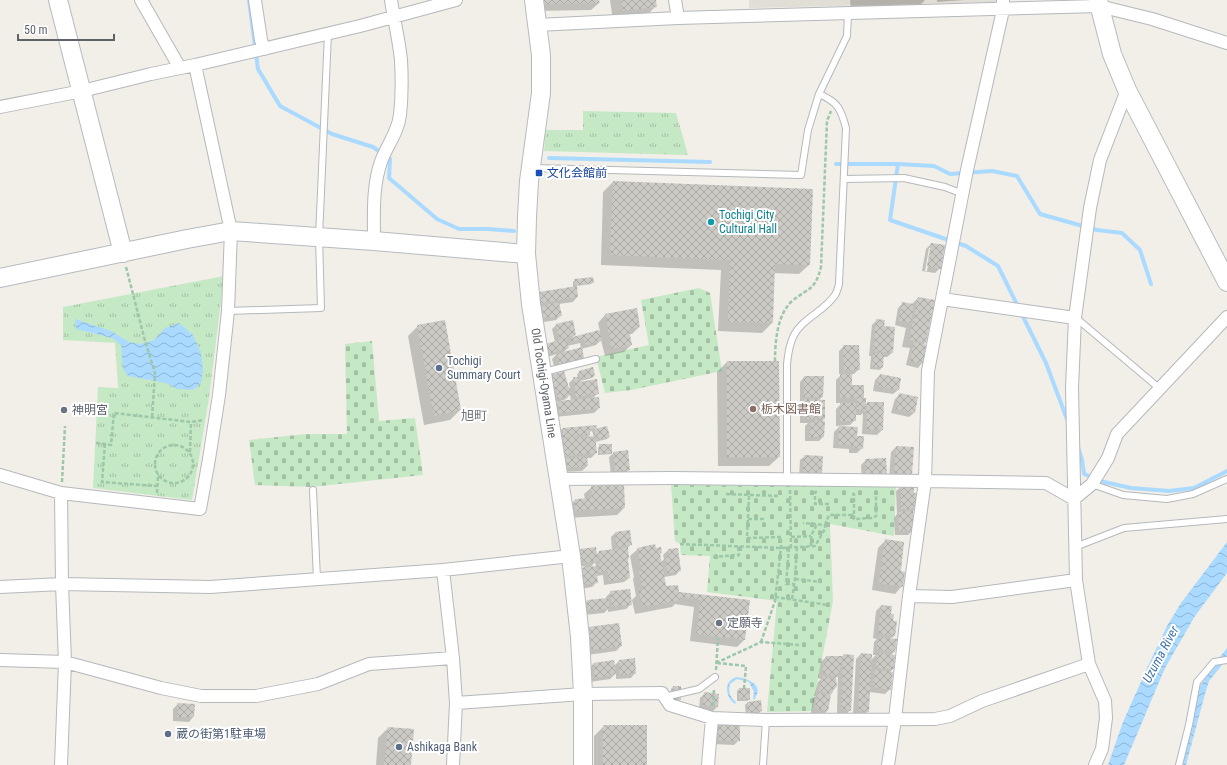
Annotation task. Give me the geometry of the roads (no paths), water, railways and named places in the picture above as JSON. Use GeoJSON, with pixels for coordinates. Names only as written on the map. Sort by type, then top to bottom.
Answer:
{"type":"FeatureCollection","features":[{"type":"Feature","properties":{"kind":"street"},"geometry":{"type":"LineString","coordinates":[[58,0],[123,252]]}},
{"type":"Feature","properties":{"kind":"street"},"geometry":{"type":"LineString","coordinates":[[141,0],[180,68]]}},
{"type":"Feature","properties":{"kind":"street"},"geometry":{"type":"LineString","coordinates":[[255,0],[263,49]]}},
{"type":"Feature","properties":{"kind":"street"},"geometry":{"type":"LineString","coordinates":[[374,240],[374,201],[378,173],[382,158],[395,136],[400,117],[402,100],[401,59],[391,0]]}},
{"type":"Feature","properties":{"kind":"street"},"geometry":{"type":"LineString","coordinates":[[0,107],[82,91],[248,53],[456,0]]}},
{"type":"Feature","properties":{"kind":"street","name":"Old Tochigi-Oyama Line"},"geometry":{"type":"LineString","coordinates":[[534,0],[541,55],[541,93],[531,168],[526,254],[531,304],[560,479],[571,556],[580,637],[583,694],[583,765]]}},
{"type":"Feature","properties":{"kind":"street"},"geometry":{"type":"LineString","coordinates":[[675,0],[678,18]]}},
{"type":"Feature","properties":{"kind":"street"},"geometry":{"type":"LineString","coordinates":[[537,25],[678,18],[848,14],[1003,5],[1098,3],[1227,43]]}},
{"type":"Feature","properties":{"kind":"street"},"geometry":{"type":"LineString","coordinates":[[1098,3],[1112,54],[1127,90],[1227,282]]}},
{"type":"Feature","properties":{"kind":"street"},"geometry":{"type":"LineString","coordinates":[[888,765],[925,480],[928,371],[967,170],[1003,5]]}},
{"type":"Feature","properties":{"kind":"street"},"geometry":{"type":"LineString","coordinates":[[0,475],[22,480],[61,493],[200,508],[216,418],[228,311],[231,231],[195,65]]}},
{"type":"Feature","properties":{"kind":"street"},"geometry":{"type":"LineString","coordinates":[[1095,765],[1102,749],[1106,718],[1105,701],[1089,664],[1076,580],[1072,388],[1076,318],[1090,208],[1100,160],[1127,90]]}},
{"type":"Feature","properties":{"kind":"street"},"geometry":{"type":"LineString","coordinates":[[0,278],[187,238],[231,231],[374,240],[526,254]]}},
{"type":"Feature","properties":{"kind":"street"},"geometry":{"type":"LineString","coordinates":[[942,299],[1076,318]]}},
{"type":"Feature","properties":{"kind":"street"},"geometry":{"type":"LineString","coordinates":[[1074,499],[1092,484],[1108,458],[1117,434],[1227,317]]}},
{"type":"Feature","properties":{"kind":"street"},"geometry":{"type":"LineString","coordinates":[[560,479],[788,484],[925,480],[1046,483],[1074,499]]}},
{"type":"Feature","properties":{"kind":"street"},"geometry":{"type":"LineString","coordinates":[[60,765],[64,662],[61,493]]}},
{"type":"Feature","properties":{"kind":"street"},"geometry":{"type":"LineString","coordinates":[[0,586],[62,584],[210,587],[443,570],[571,556]]}},
{"type":"Feature","properties":{"kind":"street"},"geometry":{"type":"LineString","coordinates":[[443,570],[453,658],[456,703],[453,765]]}},
{"type":"Feature","properties":{"kind":"street"},"geometry":{"type":"LineString","coordinates":[[909,596],[952,597],[1076,580]]}},
{"type":"Feature","properties":{"kind":"street"},"geometry":{"type":"LineString","coordinates":[[0,660],[64,662],[161,688],[201,696],[256,696],[318,684],[369,664],[453,658]]}},
{"type":"Feature","properties":{"kind":"street"},"geometry":{"type":"LineString","coordinates":[[456,703],[583,694],[662,693],[670,705],[712,718],[766,720],[935,719],[950,716],[982,701],[1089,664]]}},
{"type":"Feature","properties":{"kind":"street"},"geometry":{"type":"LineString","coordinates":[[708,765],[712,718]]}},
{"type":"Feature","properties":{"kind":"lane"},"geometry":{"type":"LineString","coordinates":[[531,168],[801,175],[808,130],[819,94],[847,36],[848,14]]}},
{"type":"Feature","properties":{"kind":"lane"},"geometry":{"type":"LineString","coordinates":[[228,311],[321,308],[319,236],[328,33]]}},
{"type":"Feature","properties":{"kind":"lane"},"geometry":{"type":"LineString","coordinates":[[788,484],[789,347],[794,335],[804,322],[829,303],[835,295],[839,284],[846,128],[841,111],[834,102],[819,94]]}},
{"type":"Feature","properties":{"kind":"lane"},"geometry":{"type":"LineString","coordinates":[[844,176],[904,178],[945,187],[964,189]]}},
{"type":"Feature","properties":{"kind":"lane"},"geometry":{"type":"LineString","coordinates":[[1076,318],[1159,388]]}},
{"type":"Feature","properties":{"kind":"lane"},"geometry":{"type":"LineString","coordinates":[[542,373],[596,359]]}},
{"type":"Feature","properties":{"kind":"lane"},"geometry":{"type":"LineString","coordinates":[[1092,484],[1123,495],[1166,499],[1193,494],[1227,479]]}},
{"type":"Feature","properties":{"kind":"lane"},"geometry":{"type":"LineString","coordinates":[[312,490],[317,579]]}},
{"type":"Feature","properties":{"kind":"lane"},"geometry":{"type":"LineString","coordinates":[[1075,547],[1124,528],[1227,519]]}},
{"type":"Feature","properties":{"kind":"lane"},"geometry":{"type":"LineString","coordinates":[[1178,765],[1189,725],[1197,682],[1214,662],[1227,660]]}},
{"type":"Feature","properties":{"kind":"lane"},"geometry":{"type":"LineString","coordinates":[[664,697],[699,689],[715,677]]}},
{"type":"Feature","properties":{"kind":"lane"},"geometry":{"type":"LineString","coordinates":[[764,765],[766,720]]}},
{"type":"Feature","properties":{"kind":"water"},"geometry":{"type":"Polygon","coordinates":[[[75,319],[111,331],[129,342],[141,344],[154,340],[165,328],[179,323],[193,335],[201,353],[203,371],[201,383],[193,390],[177,389],[166,383],[128,376],[123,369],[121,345],[112,338],[76,329],[75,319]]]}},
{"type":"Feature","properties":{"kind":"water","name":"Uzuma River"},"geometry":{"type":"Polygon","coordinates":[[[1227,542],[1227,573],[1195,616],[1165,668],[1124,765],[1108,765],[1123,722],[1167,626],[1181,603],[1227,542]]]}},
{"type":"Feature","properties":{"kind":"water"},"geometry":{"type":"Polygon","coordinates":[[[1227,648],[1227,659],[1209,681],[1186,765],[1181,765],[1199,688],[1212,667],[1227,648]]]}},
{"type":"Feature","properties":{"kind":"water"},"geometry":{"type":"Polygon","coordinates":[[[737,677],[751,681],[757,687],[757,695],[754,700],[754,692],[749,682],[737,679],[730,684],[729,689],[732,698],[736,702],[735,704],[729,697],[727,689],[729,682],[737,677]]]}},
{"type":"Feature","properties":{"kind":"waterway"},"geometry":{"type":"LineString","coordinates":[[249,0],[258,69],[280,106],[332,134],[373,147],[390,159],[389,178],[437,219],[459,229],[514,231]]}},
{"type":"Feature","properties":{"kind":"waterway"},"geometry":{"type":"LineString","coordinates":[[549,158],[710,162]]}},
{"type":"Feature","properties":{"kind":"waterway"},"geometry":{"type":"LineString","coordinates":[[836,164],[898,164],[890,220],[966,246],[998,266],[1046,363],[1068,422]]}},
{"type":"Feature","properties":{"kind":"waterway"},"geometry":{"type":"LineString","coordinates":[[898,164],[934,166],[950,174],[992,171],[1017,176],[1040,214],[1097,230],[1122,233],[1140,250],[1151,284]]}},
{"type":"Feature","properties":{"kind":"waterway"},"geometry":{"type":"LineString","coordinates":[[1078,447],[1084,474],[1104,482],[1131,488],[1169,491],[1194,488],[1227,471]]}},
{"type":"Feature","properties":{"kind":"place","name":"文化会館前"},"geometry":{"type":"Point","coordinates":[539,173]}},
{"type":"Feature","properties":{"kind":"place","name":"Tochigi City Cultural Hall"},"geometry":{"type":"Point","coordinates":[711,222]}},
{"type":"Feature","properties":{"kind":"place","name":"Tochigi Summary Court"},"geometry":{"type":"Point","coordinates":[439,368]}},
{"type":"Feature","properties":{"kind":"place","name":"栃木図書館"},"geometry":{"type":"Point","coordinates":[753,409]}},
{"type":"Feature","properties":{"kind":"place","name":"神明宮"},"geometry":{"type":"Point","coordinates":[64,410]}},
{"type":"Feature","properties":{"kind":"place","name":"定願寺"},"geometry":{"type":"Point","coordinates":[719,623]}},
{"type":"Feature","properties":{"kind":"place","name":"蔵の街第1駐車場"},"geometry":{"type":"Point","coordinates":[168,734]}},
{"type":"Feature","properties":{"kind":"place","name":"Ashikaga Bank"},"geometry":{"type":"Point","coordinates":[399,747]}},
{"type":"Feature","properties":{"kind":"district","name":"旭町"},"geometry":{"type":"Point","coordinates":[474,415]}}]}
